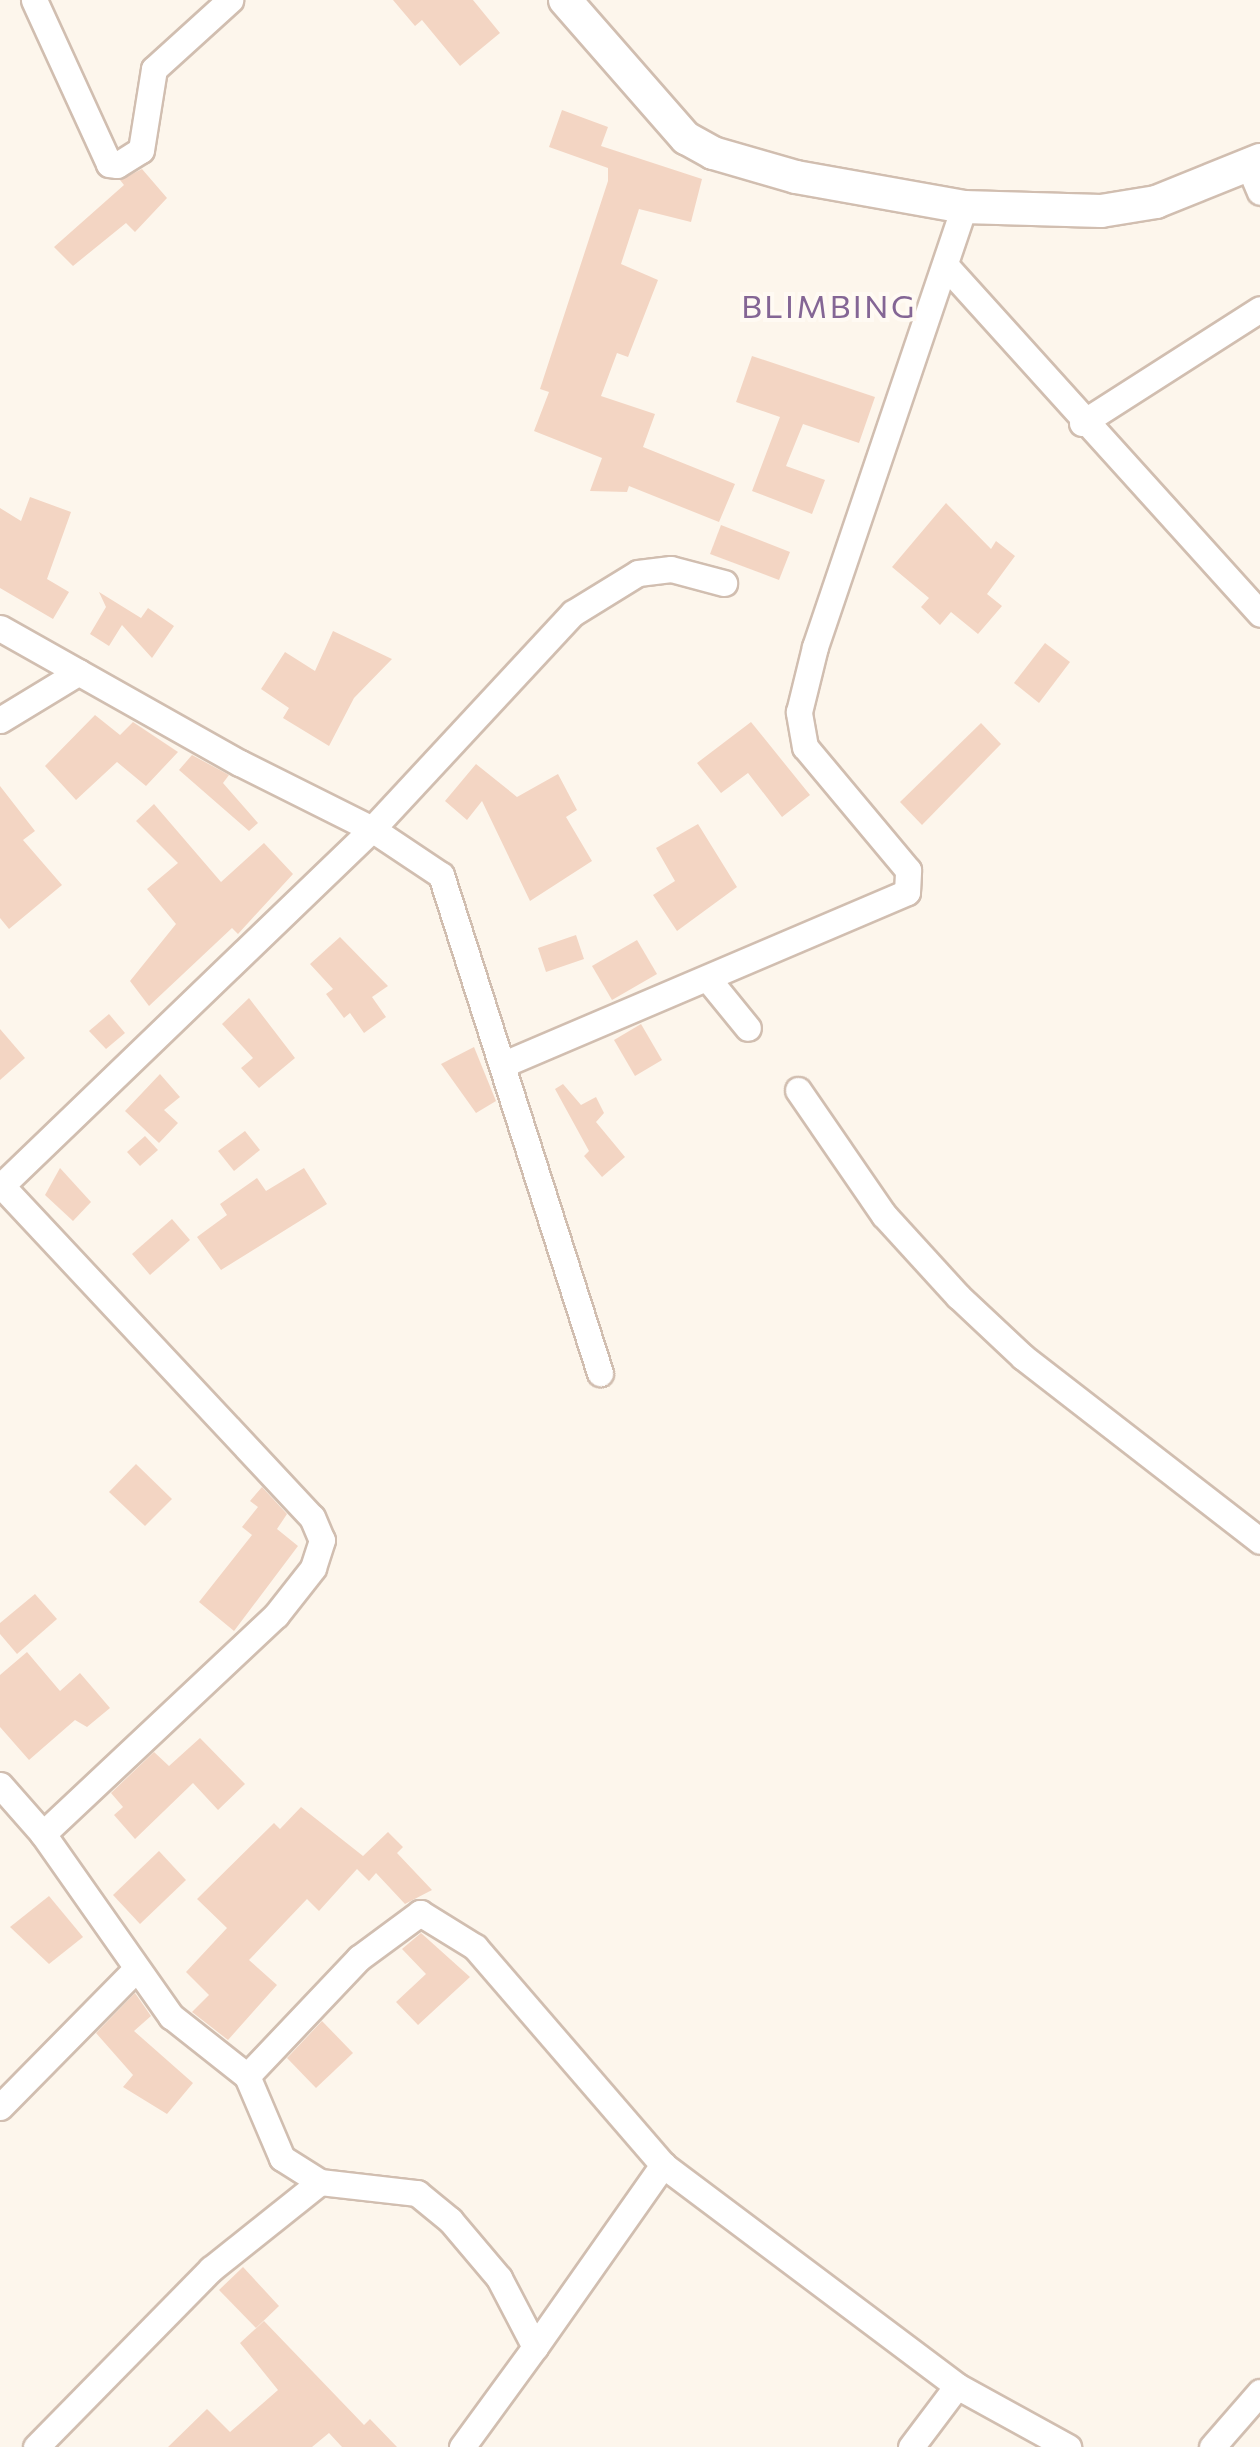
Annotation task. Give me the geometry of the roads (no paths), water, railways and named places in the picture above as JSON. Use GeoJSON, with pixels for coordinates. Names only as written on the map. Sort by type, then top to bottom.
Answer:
{"type":"FeatureCollection","features":[{"type":"Feature","properties":{"kind":"street"},"geometry":{"type":"LineString","coordinates":[[34,0],[108,164],[117,165],[142,150],[154,69],[230,0]]}},
{"type":"Feature","properties":{"kind":"street"},"geometry":{"type":"LineString","coordinates":[[565,0],[662,118],[713,153],[796,177],[964,207],[1101,212],[1156,202],[1256,173]]}},
{"type":"Feature","properties":{"kind":"street"},"geometry":{"type":"LineString","coordinates":[[504,1064],[898,900],[911,881],[892,849],[805,747],[799,712],[815,648],[964,207]]}},
{"type":"Feature","properties":{"kind":"street"},"geometry":{"type":"LineString","coordinates":[[945,265],[1082,423],[1260,614]]}},
{"type":"Feature","properties":{"kind":"street"},"geometry":{"type":"LineString","coordinates":[[1082,423],[1260,310]]}},
{"type":"Feature","properties":{"kind":"street"},"geometry":{"type":"LineString","coordinates":[[44,1834],[276,1615],[312,1568],[322,1540],[312,1517],[0,1185],[372,828],[573,613],[638,573],[671,569],[724,582]]}},
{"type":"Feature","properties":{"kind":"street"},"geometry":{"type":"LineString","coordinates":[[0,628],[372,828],[440,875],[449,888],[600,1373]]}},
{"type":"Feature","properties":{"kind":"street"},"geometry":{"type":"LineString","coordinates":[[0,720],[79,672]]}},
{"type":"Feature","properties":{"kind":"street"},"geometry":{"type":"LineString","coordinates":[[708,978],[748,1028]]}},
{"type":"Feature","properties":{"kind":"street"},"geometry":{"type":"LineString","coordinates":[[798,1090],[884,1216],[958,1296],[1023,1357],[1260,1542]]}},
{"type":"Feature","properties":{"kind":"street"},"geometry":{"type":"LineString","coordinates":[[0,1785],[44,1834],[135,1970],[171,2016],[247,2076],[282,2158],[320,2182],[386,2186],[435,2204],[499,2278],[535,2348]]}},
{"type":"Feature","properties":{"kind":"street"},"geometry":{"type":"LineString","coordinates":[[247,2076],[359,1958],[420,1913],[475,1947],[663,2165],[957,2386],[1068,2447]]}},
{"type":"Feature","properties":{"kind":"street"},"geometry":{"type":"LineString","coordinates":[[0,2108],[135,1970]]}},
{"type":"Feature","properties":{"kind":"street"},"geometry":{"type":"LineString","coordinates":[[462,2447],[663,2165]]}},
{"type":"Feature","properties":{"kind":"street"},"geometry":{"type":"LineString","coordinates":[[36,2447],[211,2269],[320,2182]]}},
{"type":"Feature","properties":{"kind":"street"},"geometry":{"type":"LineString","coordinates":[[912,2447],[957,2386]]}},
{"type":"Feature","properties":{"kind":"street"},"geometry":{"type":"LineString","coordinates":[[1212,2447],[1260,2392]]}},
{"type":"Feature","properties":{"kind":"district","name":"BLIMBING"},"geometry":{"type":"Point","coordinates":[829,305]}}]}
